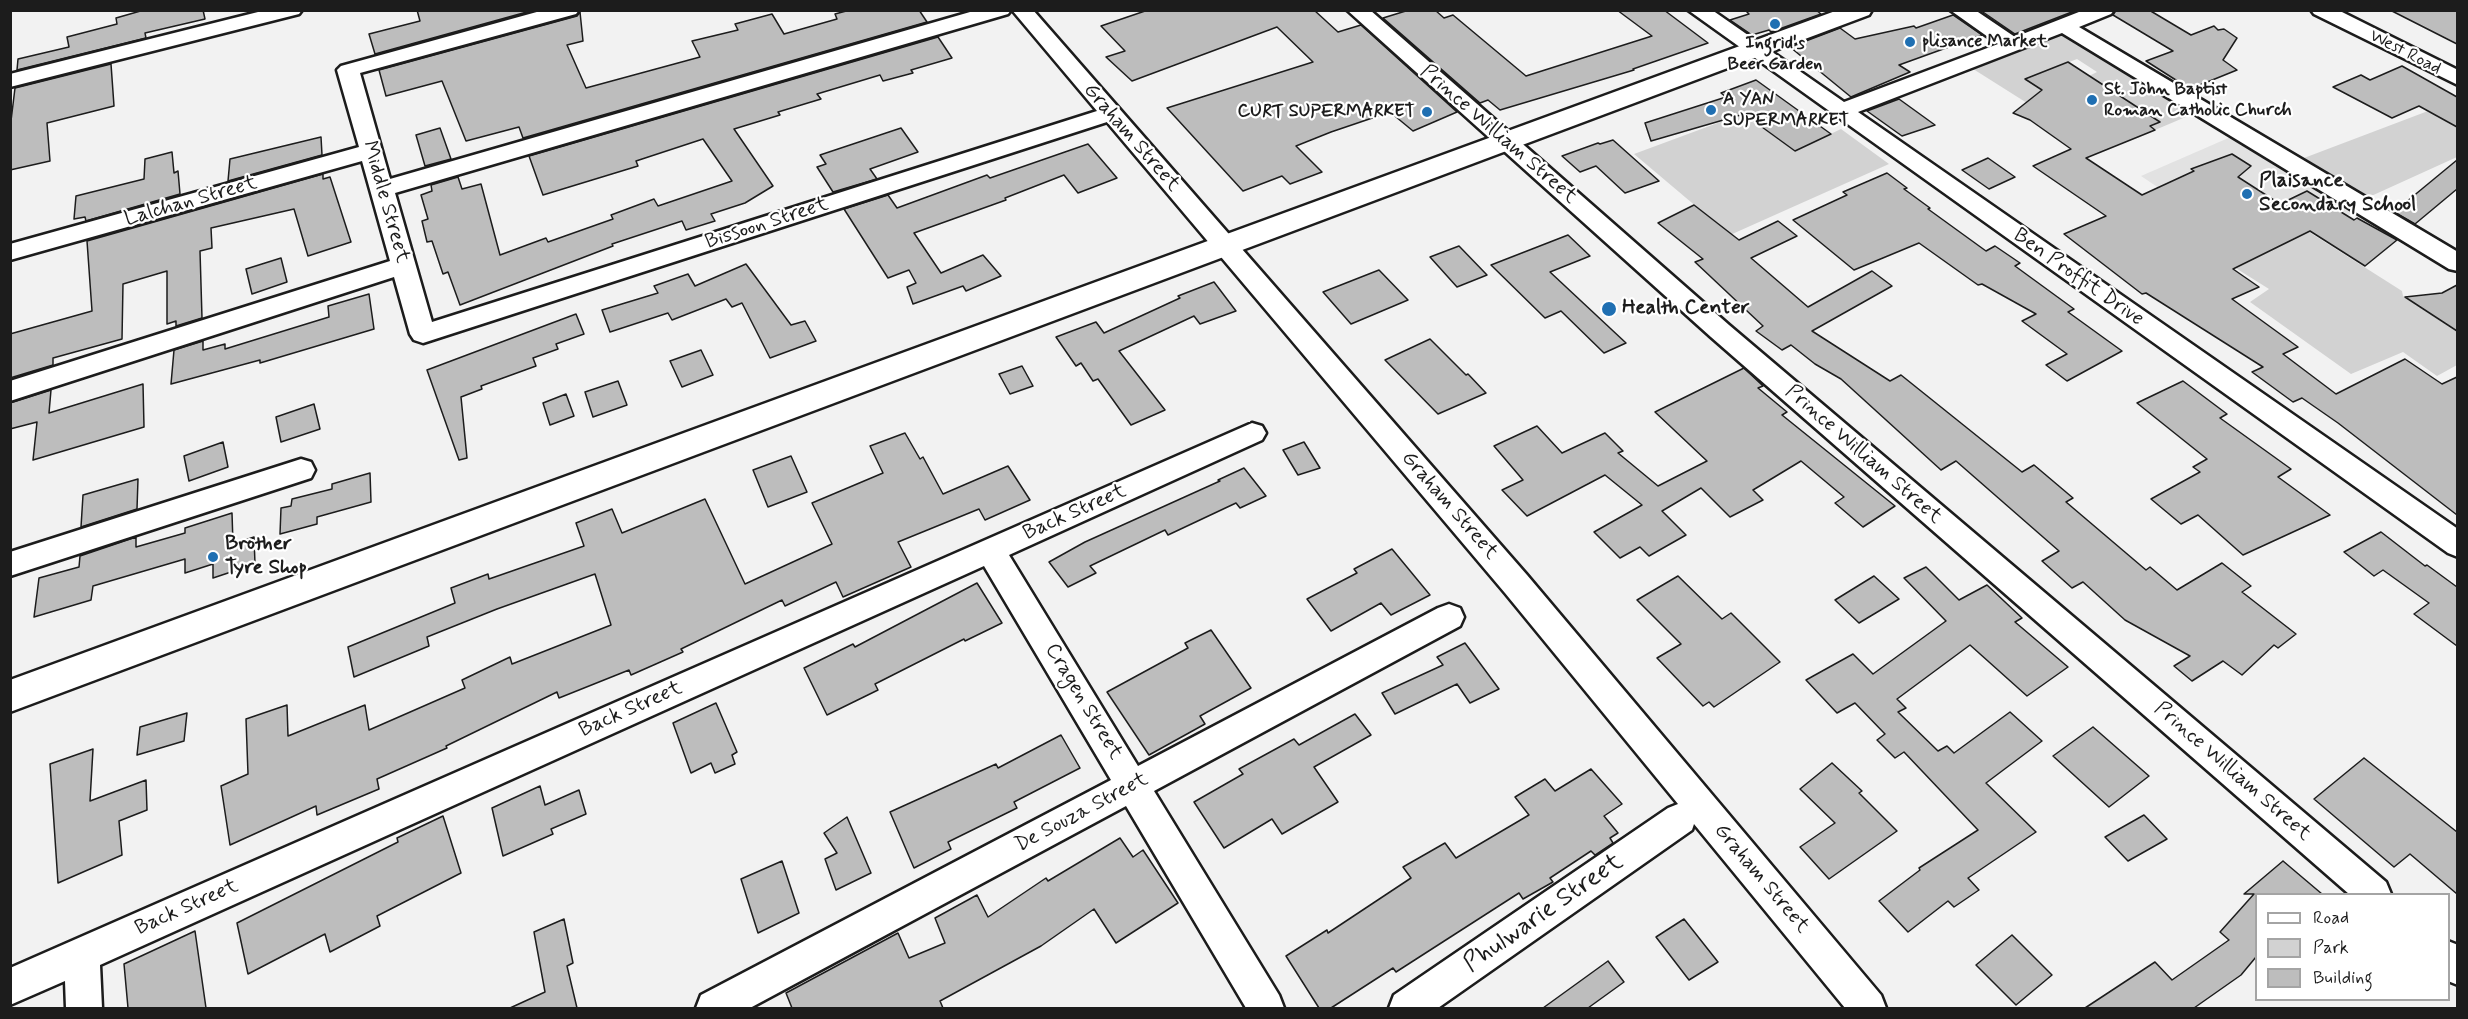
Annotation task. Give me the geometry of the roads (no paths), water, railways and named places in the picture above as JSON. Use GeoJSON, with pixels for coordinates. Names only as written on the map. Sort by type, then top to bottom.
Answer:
{"type":"FeatureCollection","features":[{"type":"Feature","properties":{"kind":"main road"},"geometry":{"type":"LineString","coordinates":[[10,696],[1861,10]]}},
{"type":"Feature","properties":{"kind":"street"},"geometry":{"type":"LineString","coordinates":[[10,81],[292,10]]}},
{"type":"Feature","properties":{"kind":"street","name":"Middle Street"},"geometry":{"type":"LineString","coordinates":[[423,334],[348,70],[569,10]]}},
{"type":"Feature","properties":{"kind":"street"},"geometry":{"type":"LineString","coordinates":[[382,189],[1001,10]]}},
{"type":"Feature","properties":{"kind":"street","name":"Graham Street"},"geometry":{"type":"LineString","coordinates":[[1022,10],[1516,584],[1868,1008]]}},
{"type":"Feature","properties":{"kind":"street","name":"Prince William Street"},"geometry":{"type":"LineString","coordinates":[[1357,10],[1720,331],[2373,893]]}},
{"type":"Feature","properties":{"kind":"street","name":"Ben Proffit Drive"},"geometry":{"type":"LineString","coordinates":[[1698,10],[2457,545]]}},
{"type":"Feature","properties":{"kind":"street"},"geometry":{"type":"LineString","coordinates":[[1960,10],[2014,45]]}},
{"type":"Feature","properties":{"kind":"street"},"geometry":{"type":"LineString","coordinates":[[1841,111],[2104,10]]}},
{"type":"Feature","properties":{"kind":"street","name":"West Road"},"geometry":{"type":"LineString","coordinates":[[2321,10],[2457,80]]}},
{"type":"Feature","properties":{"kind":"street"},"geometry":{"type":"LineString","coordinates":[[2064,26],[2457,263]]}},
{"type":"Feature","properties":{"kind":"street","name":"Bissoon Street"},"geometry":{"type":"LineString","coordinates":[[423,334],[1110,114]]}},
{"type":"Feature","properties":{"kind":"street","name":"Lalchan Street"},"geometry":{"type":"LineString","coordinates":[[10,252],[371,151]]}},
{"type":"Feature","properties":{"kind":"street"},"geometry":{"type":"LineString","coordinates":[[10,391],[404,265]]}},
{"type":"Feature","properties":{"kind":"street","name":"Back Street"},"geometry":{"type":"LineString","coordinates":[[10,987],[992,551],[1252,433]]}},
{"type":"Feature","properties":{"kind":"street"},"geometry":{"type":"LineString","coordinates":[[10,564],[301,470]]}},
{"type":"Feature","properties":{"kind":"street","name":"Cragen Street"},"geometry":{"type":"LineString","coordinates":[[992,551],[1266,1008]]}},
{"type":"Feature","properties":{"kind":"street","name":"De Souza Street"},"geometry":{"type":"LineString","coordinates":[[714,1008],[1449,617]]}},
{"type":"Feature","properties":{"kind":"street","name":"Phulwarie Street"},"geometry":{"type":"LineString","coordinates":[[1407,1008],[1680,819]]}},
{"type":"Feature","properties":{"kind":"street"},"geometry":{"type":"LineString","coordinates":[[82,954],[84,1008]]}},
{"type":"Feature","properties":{"kind":"place","name":"Ingrid's Beer Garden"},"geometry":{"type":"Point","coordinates":[1775,24]}},
{"type":"Feature","properties":{"kind":"place","name":"plisance Market"},"geometry":{"type":"Point","coordinates":[1910,42]}},
{"type":"Feature","properties":{"kind":"place","name":"St. John Baptist Roman Catholic Church"},"geometry":{"type":"Point","coordinates":[2092,100]}},
{"type":"Feature","properties":{"kind":"place","name":"A YAN SUPERMARKET"},"geometry":{"type":"Point","coordinates":[1711,110]}},
{"type":"Feature","properties":{"kind":"place","name":"CURT SUPERMARKET"},"geometry":{"type":"Point","coordinates":[1427,112]}},
{"type":"Feature","properties":{"kind":"place","name":"Plaisance Secondary School"},"geometry":{"type":"Point","coordinates":[2247,194]}},
{"type":"Feature","properties":{"kind":"place","name":"Health Center"},"geometry":{"type":"Point","coordinates":[1609,309]}},
{"type":"Feature","properties":{"kind":"place","name":"Brother Tyre Shop"},"geometry":{"type":"Point","coordinates":[213,557]}}]}
